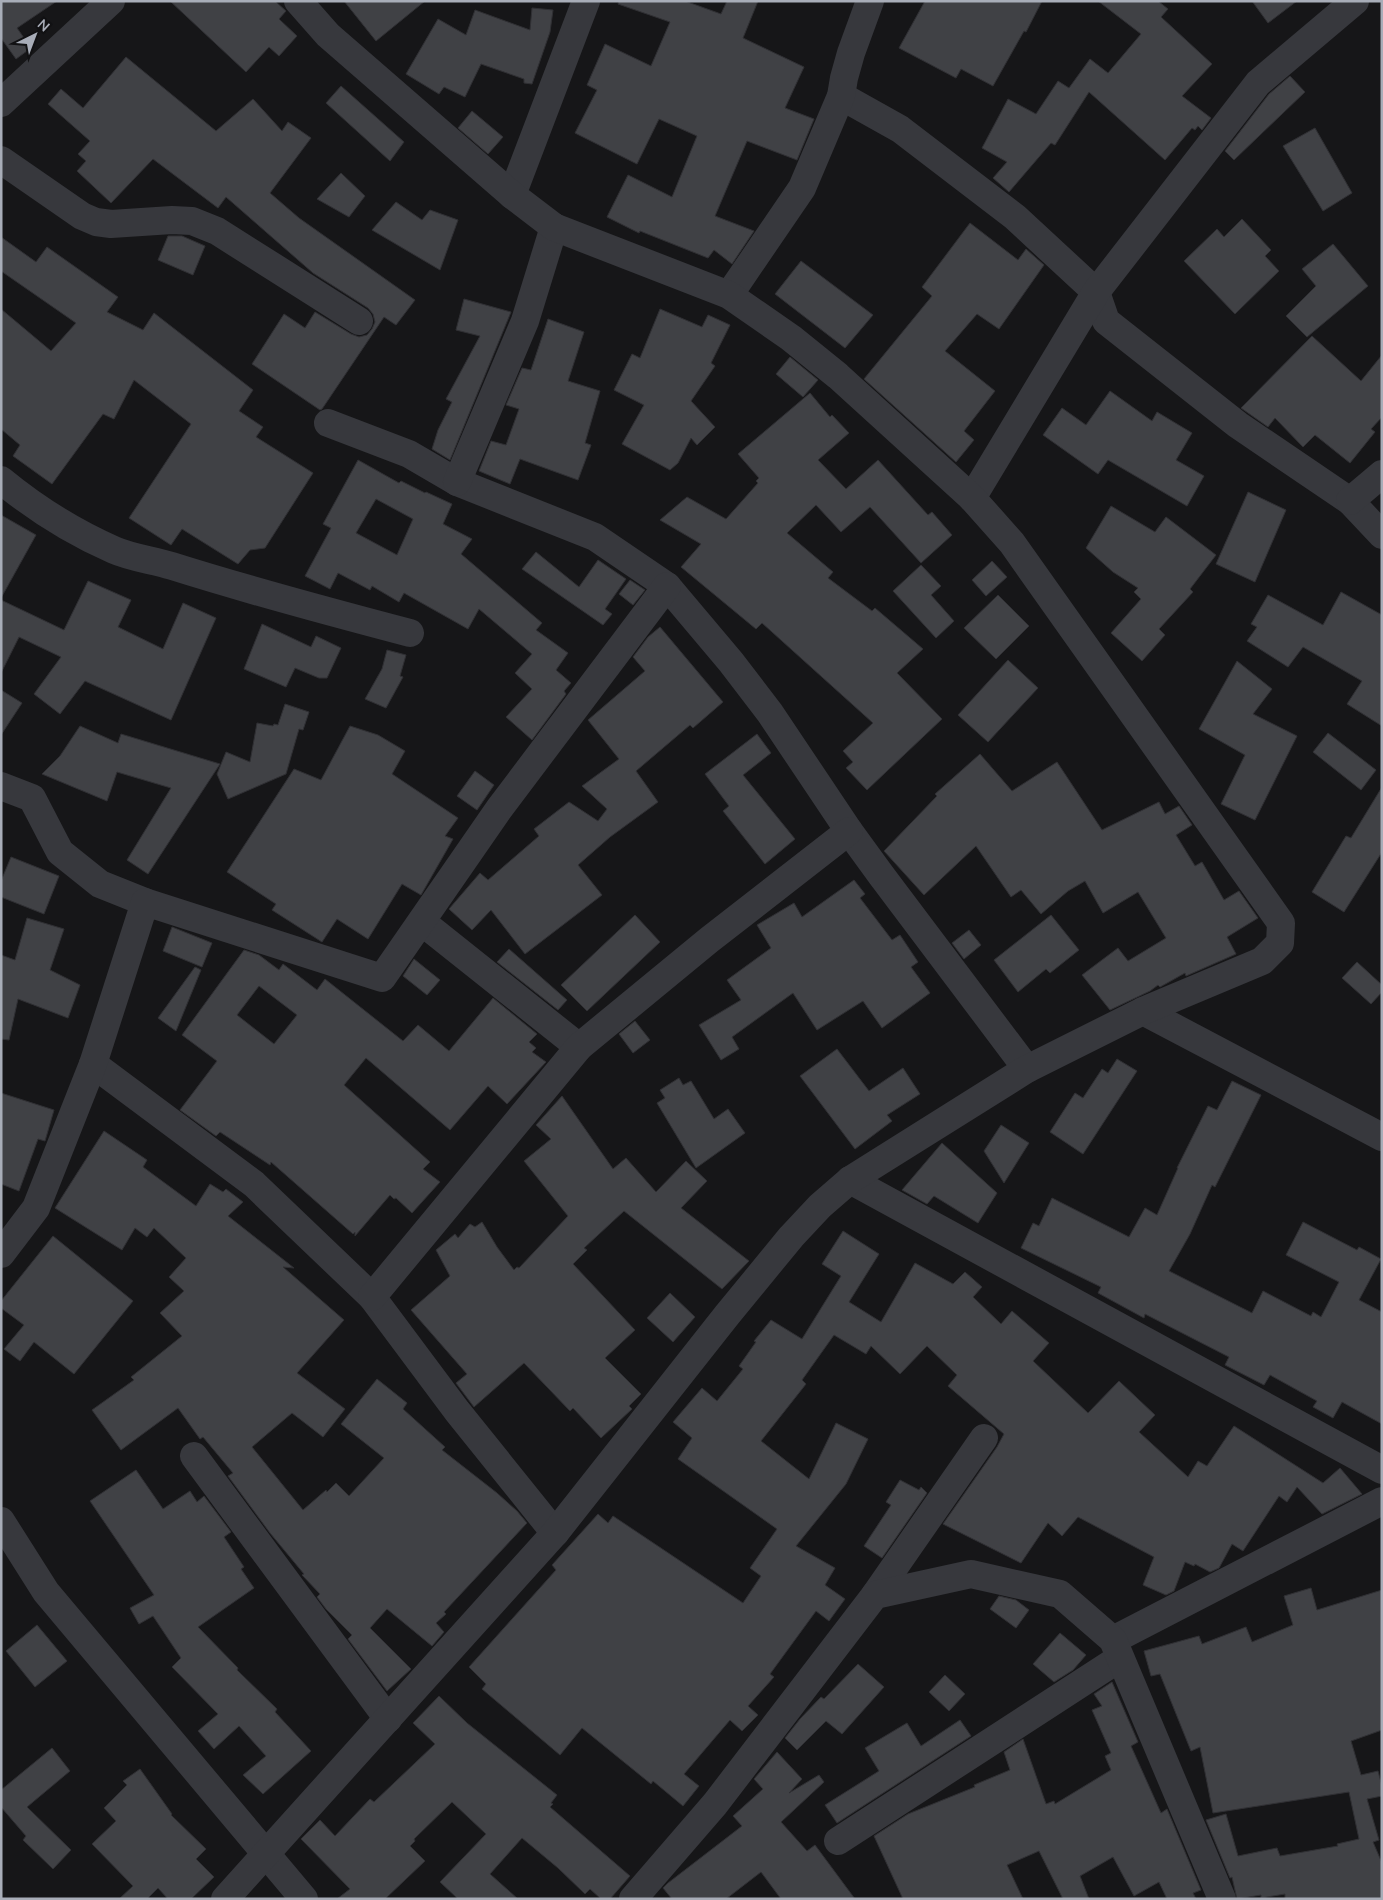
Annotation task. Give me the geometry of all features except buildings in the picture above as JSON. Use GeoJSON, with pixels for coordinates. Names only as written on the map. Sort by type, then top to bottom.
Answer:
{"type":"FeatureCollection","features":[{"type":"Feature","properties":{"kind":"street"},"geometry":{"type":"LineString","coordinates":[[1,102],[111,1]]}},
{"type":"Feature","properties":{"kind":"street"},"geometry":{"type":"LineString","coordinates":[[225,1899],[555,1533],[727,1315],[820,1206],[850,1180],[1027,1069],[1143,1012],[1262,962],[1280,943],[1281,923],[1012,543],[972,498],[838,376],[791,338],[729,295],[554,227],[512,195],[328,35],[298,1]]}},
{"type":"Feature","properties":{"kind":"street"},"geometry":{"type":"LineString","coordinates":[[512,195],[586,1]]}},
{"type":"Feature","properties":{"kind":"street"},"geometry":{"type":"LineString","coordinates":[[729,295],[802,188],[841,96],[851,54],[870,1]]}},
{"type":"Feature","properties":{"kind":"street"},"geometry":{"type":"LineString","coordinates":[[972,498],[1096,292],[1258,83],[1355,1]]}},
{"type":"Feature","properties":{"kind":"street"},"geometry":{"type":"LineString","coordinates":[[841,96],[900,129],[1015,217],[1096,292],[1106,321],[1238,425],[1350,501],[1382,535]]}},
{"type":"Feature","properties":{"kind":"street"},"geometry":{"type":"LineString","coordinates":[[1,160],[82,216],[96,222],[111,224],[172,220],[192,221],[217,232],[359,321]]}},
{"type":"Feature","properties":{"kind":"street"},"geometry":{"type":"LineString","coordinates":[[458,482],[525,321],[554,227]]}},
{"type":"Feature","properties":{"kind":"street"},"geometry":{"type":"LineString","coordinates":[[328,423],[410,454],[458,482],[595,537],[667,586],[731,662],[770,713],[849,831],[1027,1069]]}},
{"type":"Feature","properties":{"kind":"street"},"geometry":{"type":"LineString","coordinates":[[1350,501],[1382,474]]}},
{"type":"Feature","properties":{"kind":"street"},"geometry":{"type":"LineString","coordinates":[[1,480],[28,503],[115,551],[169,564],[232,585],[410,633]]}},
{"type":"Feature","properties":{"kind":"street"},"geometry":{"type":"LineString","coordinates":[[1,786],[32,798],[60,852],[100,884],[145,902],[382,978],[499,809],[667,586]]}},
{"type":"Feature","properties":{"kind":"street"},"geometry":{"type":"LineString","coordinates":[[372,1296],[579,1047],[709,940],[849,831]]}},
{"type":"Feature","properties":{"kind":"street"},"geometry":{"type":"LineString","coordinates":[[1,1254],[36,1208],[93,1064],[145,902]]}},
{"type":"Feature","properties":{"kind":"street"},"geometry":{"type":"LineString","coordinates":[[422,922],[579,1047]]}},
{"type":"Feature","properties":{"kind":"street"},"geometry":{"type":"LineString","coordinates":[[1143,1012],[1377,1127]]}},
{"type":"Feature","properties":{"kind":"street"},"geometry":{"type":"LineString","coordinates":[[93,1064],[254,1184],[372,1296],[457,1410],[555,1533]]}},
{"type":"Feature","properties":{"kind":"street"},"geometry":{"type":"LineString","coordinates":[[850,1180],[1382,1470]]}},
{"type":"Feature","properties":{"kind":"street"},"geometry":{"type":"LineString","coordinates":[[633,1899],[715,1804],[875,1595],[984,1438]]}},
{"type":"Feature","properties":{"kind":"street"},"geometry":{"type":"LineString","coordinates":[[194,1456],[388,1720]]}},
{"type":"Feature","properties":{"kind":"street"},"geometry":{"type":"LineString","coordinates":[[838,1841],[1116,1649],[1382,1501]]}},
{"type":"Feature","properties":{"kind":"street"},"geometry":{"type":"LineString","coordinates":[[1,1521],[46,1592],[304,1899]]}},
{"type":"Feature","properties":{"kind":"street"},"geometry":{"type":"LineString","coordinates":[[875,1595],[971,1574],[1060,1594],[1116,1649],[1222,1899]]}}]}
